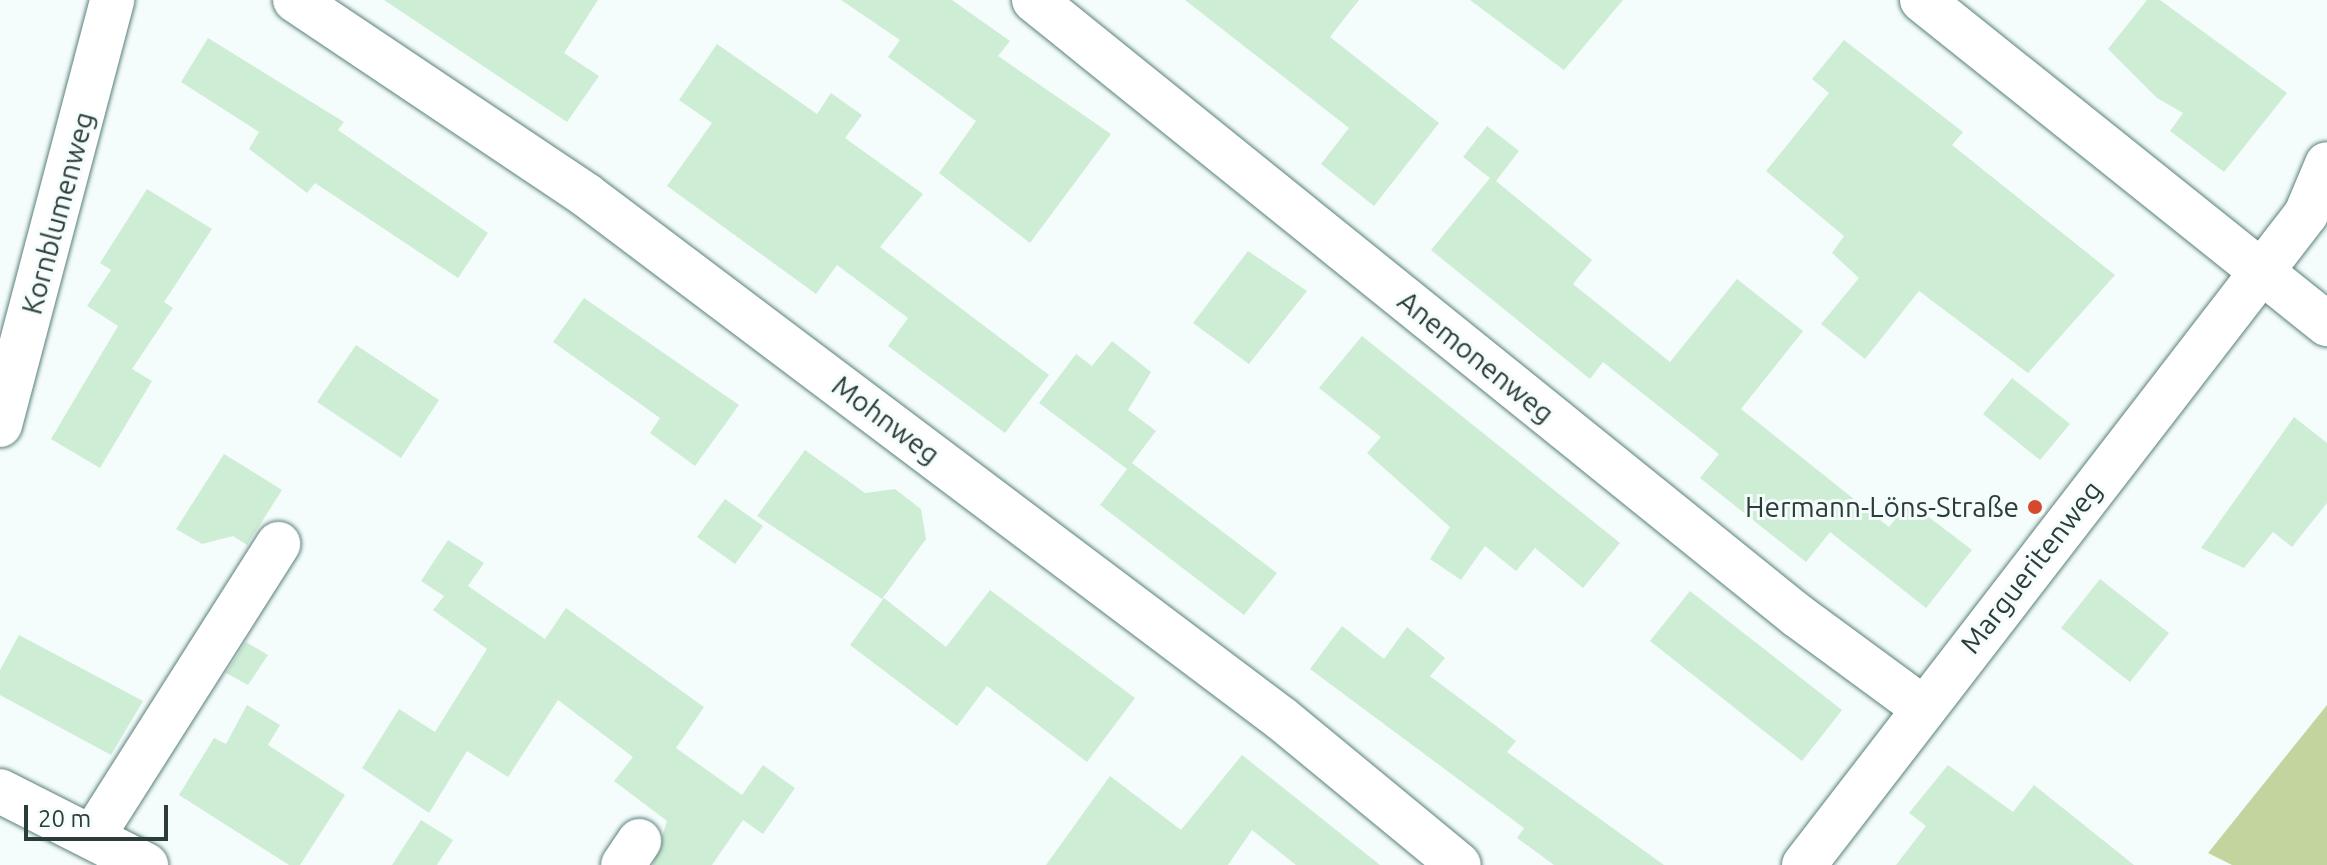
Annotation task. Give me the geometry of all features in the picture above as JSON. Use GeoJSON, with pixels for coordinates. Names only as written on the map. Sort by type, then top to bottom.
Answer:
{"type":"FeatureCollection","features":[{"type":"Feature","properties":{"kind":"street","name":"Kornblumenweg"},"geometry":{"type":"LineString","coordinates":[[0,425],[112,0]]}},
{"type":"Feature","properties":{"kind":"street","name":"Mohnweg"},"geometry":{"type":"LineString","coordinates":[[295,0],[586,195],[1282,719],[1459,865]]}},
{"type":"Feature","properties":{"kind":"street","name":"Anemonenweg"},"geometry":{"type":"LineString","coordinates":[[1034,0],[1798,616],[1922,707]]}},
{"type":"Feature","properties":{"kind":"street"},"geometry":{"type":"LineString","coordinates":[[1922,0],[2327,324]]}},
{"type":"Feature","properties":{"kind":"street","name":"Margueritenweg"},"geometry":{"type":"LineString","coordinates":[[1804,865],[1922,707],[2306,214],[2327,164]]}},
{"type":"Feature","properties":{"kind":"street"},"geometry":{"type":"LineString","coordinates":[[93,836],[278,544]]}},
{"type":"Feature","properties":{"kind":"street"},"geometry":{"type":"LineString","coordinates":[[0,791],[146,865]]}},
{"type":"Feature","properties":{"kind":"green space"},"geometry":{"type":"Polygon","coordinates":[[[2327,705],[2327,865],[2232,865],[2208,853],[2327,705]]]}},
{"type":"Feature","properties":{"kind":"building"},"geometry":{"type":"Polygon","coordinates":[[[384,0],[598,0],[564,53],[599,76],[567,122],[384,0]]]}},
{"type":"Feature","properties":{"kind":"building"},"geometry":{"type":"Polygon","coordinates":[[[841,0],[952,0],[1010,41],[998,56],[1111,134],[1030,243],[939,173],[976,121],[888,57],[900,40],[841,0]]]}},
{"type":"Feature","properties":{"kind":"building"},"geometry":{"type":"Polygon","coordinates":[[[1185,0],[1359,0],[1330,37],[1439,123],[1374,206],[1321,164],[1349,128],[1185,0]]]}},
{"type":"Feature","properties":{"kind":"building"},"geometry":{"type":"Polygon","coordinates":[[[1470,0],[1623,0],[1564,70],[1470,0]]]}},
{"type":"Feature","properties":{"kind":"building"},"geometry":{"type":"Polygon","coordinates":[[[2147,0],[2160,0],[2287,93],[2224,172],[2170,131],[2183,113],[2157,98],[2108,49],[2147,0]]]}},
{"type":"Feature","properties":{"kind":"building"},"geometry":{"type":"Polygon","coordinates":[[[208,38],[344,122],[338,130],[488,233],[458,278],[315,183],[307,193],[249,149],[259,132],[181,82],[208,38]]]}},
{"type":"Feature","properties":{"kind":"building"},"geometry":{"type":"Polygon","coordinates":[[[1844,40],[1963,132],[1952,145],[2115,275],[2028,373],[1919,291],[1865,359],[1821,324],[1859,278],[1832,253],[1844,236],[1766,171],[1829,93],[1812,79],[1844,40]]]}},
{"type":"Feature","properties":{"kind":"building"},"geometry":{"type":"Polygon","coordinates":[[[717,44],[817,114],[831,93],[862,115],[845,138],[923,194],[880,247],[1049,375],[1005,433],[888,346],[908,318],[837,265],[816,294],[667,186],[712,123],[679,100],[717,44]]]}},
{"type":"Feature","properties":{"kind":"building"},"geometry":{"type":"Polygon","coordinates":[[[1487,126],[1519,151],[1496,181],[1592,260],[1573,284],[1670,362],[1737,279],[1803,331],[1741,409],[1889,527],[1909,502],[1972,550],[1926,608],[1830,532],[1806,562],[1700,478],[1719,454],[1603,362],[1590,379],[1431,250],[1490,178],[1463,157],[1487,126]]]}},
{"type":"Feature","properties":{"kind":"building"},"geometry":{"type":"Polygon","coordinates":[[[147,189],[212,229],[164,302],[173,308],[132,369],[152,381],[100,468],[51,439],[118,326],[87,306],[111,270],[100,263],[147,189]]]}},
{"type":"Feature","properties":{"kind":"building"},"geometry":{"type":"Polygon","coordinates":[[[1248,251],[1307,291],[1249,364],[1193,323],[1248,251]]]}},
{"type":"Feature","properties":{"kind":"building"},"geometry":{"type":"Polygon","coordinates":[[[584,298],[739,405],[695,466],[650,433],[660,418],[553,342],[584,298]]]}},
{"type":"Feature","properties":{"kind":"building"},"geometry":{"type":"Polygon","coordinates":[[[1362,336],[1620,543],[1583,588],[1535,548],[1516,571],[1485,546],[1461,580],[1430,559],[1450,527],[1367,453],[1381,437],[1319,388],[1362,336]]]}},
{"type":"Feature","properties":{"kind":"building"},"geometry":{"type":"Polygon","coordinates":[[[1112,341],[1151,372],[1128,410],[1156,431],[1132,463],[1277,573],[1244,615],[1100,505],[1127,469],[1039,403],[1076,354],[1092,366],[1112,341]]]}},
{"type":"Feature","properties":{"kind":"building"},"geometry":{"type":"Polygon","coordinates":[[[356,345],[439,400],[401,458],[317,402],[356,345]]]}},
{"type":"Feature","properties":{"kind":"building"},"geometry":{"type":"Polygon","coordinates":[[[2012,378],[2070,424],[2040,460],[1983,414],[2012,378]]]}},
{"type":"Feature","properties":{"kind":"building"},"geometry":{"type":"Polygon","coordinates":[[[2294,417],[2327,443],[2327,503],[2292,547],[2273,532],[2244,568],[2201,548],[2294,417]]]}},
{"type":"Feature","properties":{"kind":"building"},"geometry":{"type":"Polygon","coordinates":[[[805,450],[865,493],[895,489],[921,509],[926,539],[882,599],[757,516],[805,450]]]}},
{"type":"Feature","properties":{"kind":"building"},"geometry":{"type":"Polygon","coordinates":[[[224,454],[282,490],[247,545],[233,536],[202,544],[176,529],[224,454]]]}},
{"type":"Feature","properties":{"kind":"building"},"geometry":{"type":"Polygon","coordinates":[[[725,499],[763,526],[735,564],[697,537],[725,499]]]}},
{"type":"Feature","properties":{"kind":"building"},"geometry":{"type":"Polygon","coordinates":[[[448,540],[484,563],[468,586],[545,639],[566,608],[704,707],[676,748],[742,795],[763,765],[795,788],[763,834],[743,820],[712,865],[653,865],[667,821],[614,781],[633,757],[558,700],[508,777],[467,751],[429,813],[362,768],[399,709],[435,732],[487,649],[433,610],[444,596],[421,581],[448,540]]]}},
{"type":"Feature","properties":{"kind":"building"},"geometry":{"type":"Polygon","coordinates":[[[2100,579],[2169,633],[2130,682],[2061,628],[2100,579]]]}},
{"type":"Feature","properties":{"kind":"building"},"geometry":{"type":"Polygon","coordinates":[[[990,590],[1135,698],[1087,762],[987,686],[957,726],[850,645],[884,598],[946,647],[990,590]]]}},
{"type":"Feature","properties":{"kind":"building"},"geometry":{"type":"Polygon","coordinates":[[[1690,591],[1842,710],[1802,761],[1650,641],[1690,591]]]}},
{"type":"Feature","properties":{"kind":"building"},"geometry":{"type":"Polygon","coordinates":[[[1342,626],[1384,659],[1407,627],[1445,658],[1430,676],[1516,741],[1507,752],[1664,865],[1554,865],[1517,838],[1524,828],[1310,669],[1342,626]]]}},
{"type":"Feature","properties":{"kind":"building"},"geometry":{"type":"Polygon","coordinates":[[[19,635],[143,701],[111,755],[0,695],[0,670],[19,635]]]}},
{"type":"Feature","properties":{"kind":"building"},"geometry":{"type":"Polygon","coordinates":[[[246,642],[268,655],[248,685],[226,673],[246,642]]]}},
{"type":"Feature","properties":{"kind":"building"},"geometry":{"type":"Polygon","coordinates":[[[247,705],[280,725],[268,745],[345,795],[300,865],[289,865],[179,795],[214,738],[226,744],[247,705]]]}},
{"type":"Feature","properties":{"kind":"building"},"geometry":{"type":"Polygon","coordinates":[[[1242,755],[1380,865],[1296,865],[1252,830],[1228,865],[1046,865],[1110,776],[1181,830],[1242,755]]]}},
{"type":"Feature","properties":{"kind":"building"},"geometry":{"type":"Polygon","coordinates":[[[1948,765],[2013,812],[2034,785],[2134,865],[1896,865],[1926,826],[1909,813],[1948,765]]]}},
{"type":"Feature","properties":{"kind":"building"},"geometry":{"type":"Polygon","coordinates":[[[421,820],[453,840],[437,865],[392,865],[421,820]]]}},
{"type":"Feature","properties":{"kind":"place","name":"Hermann-Löns-Straße"},"geometry":{"type":"Point","coordinates":[2035,507]}}]}
